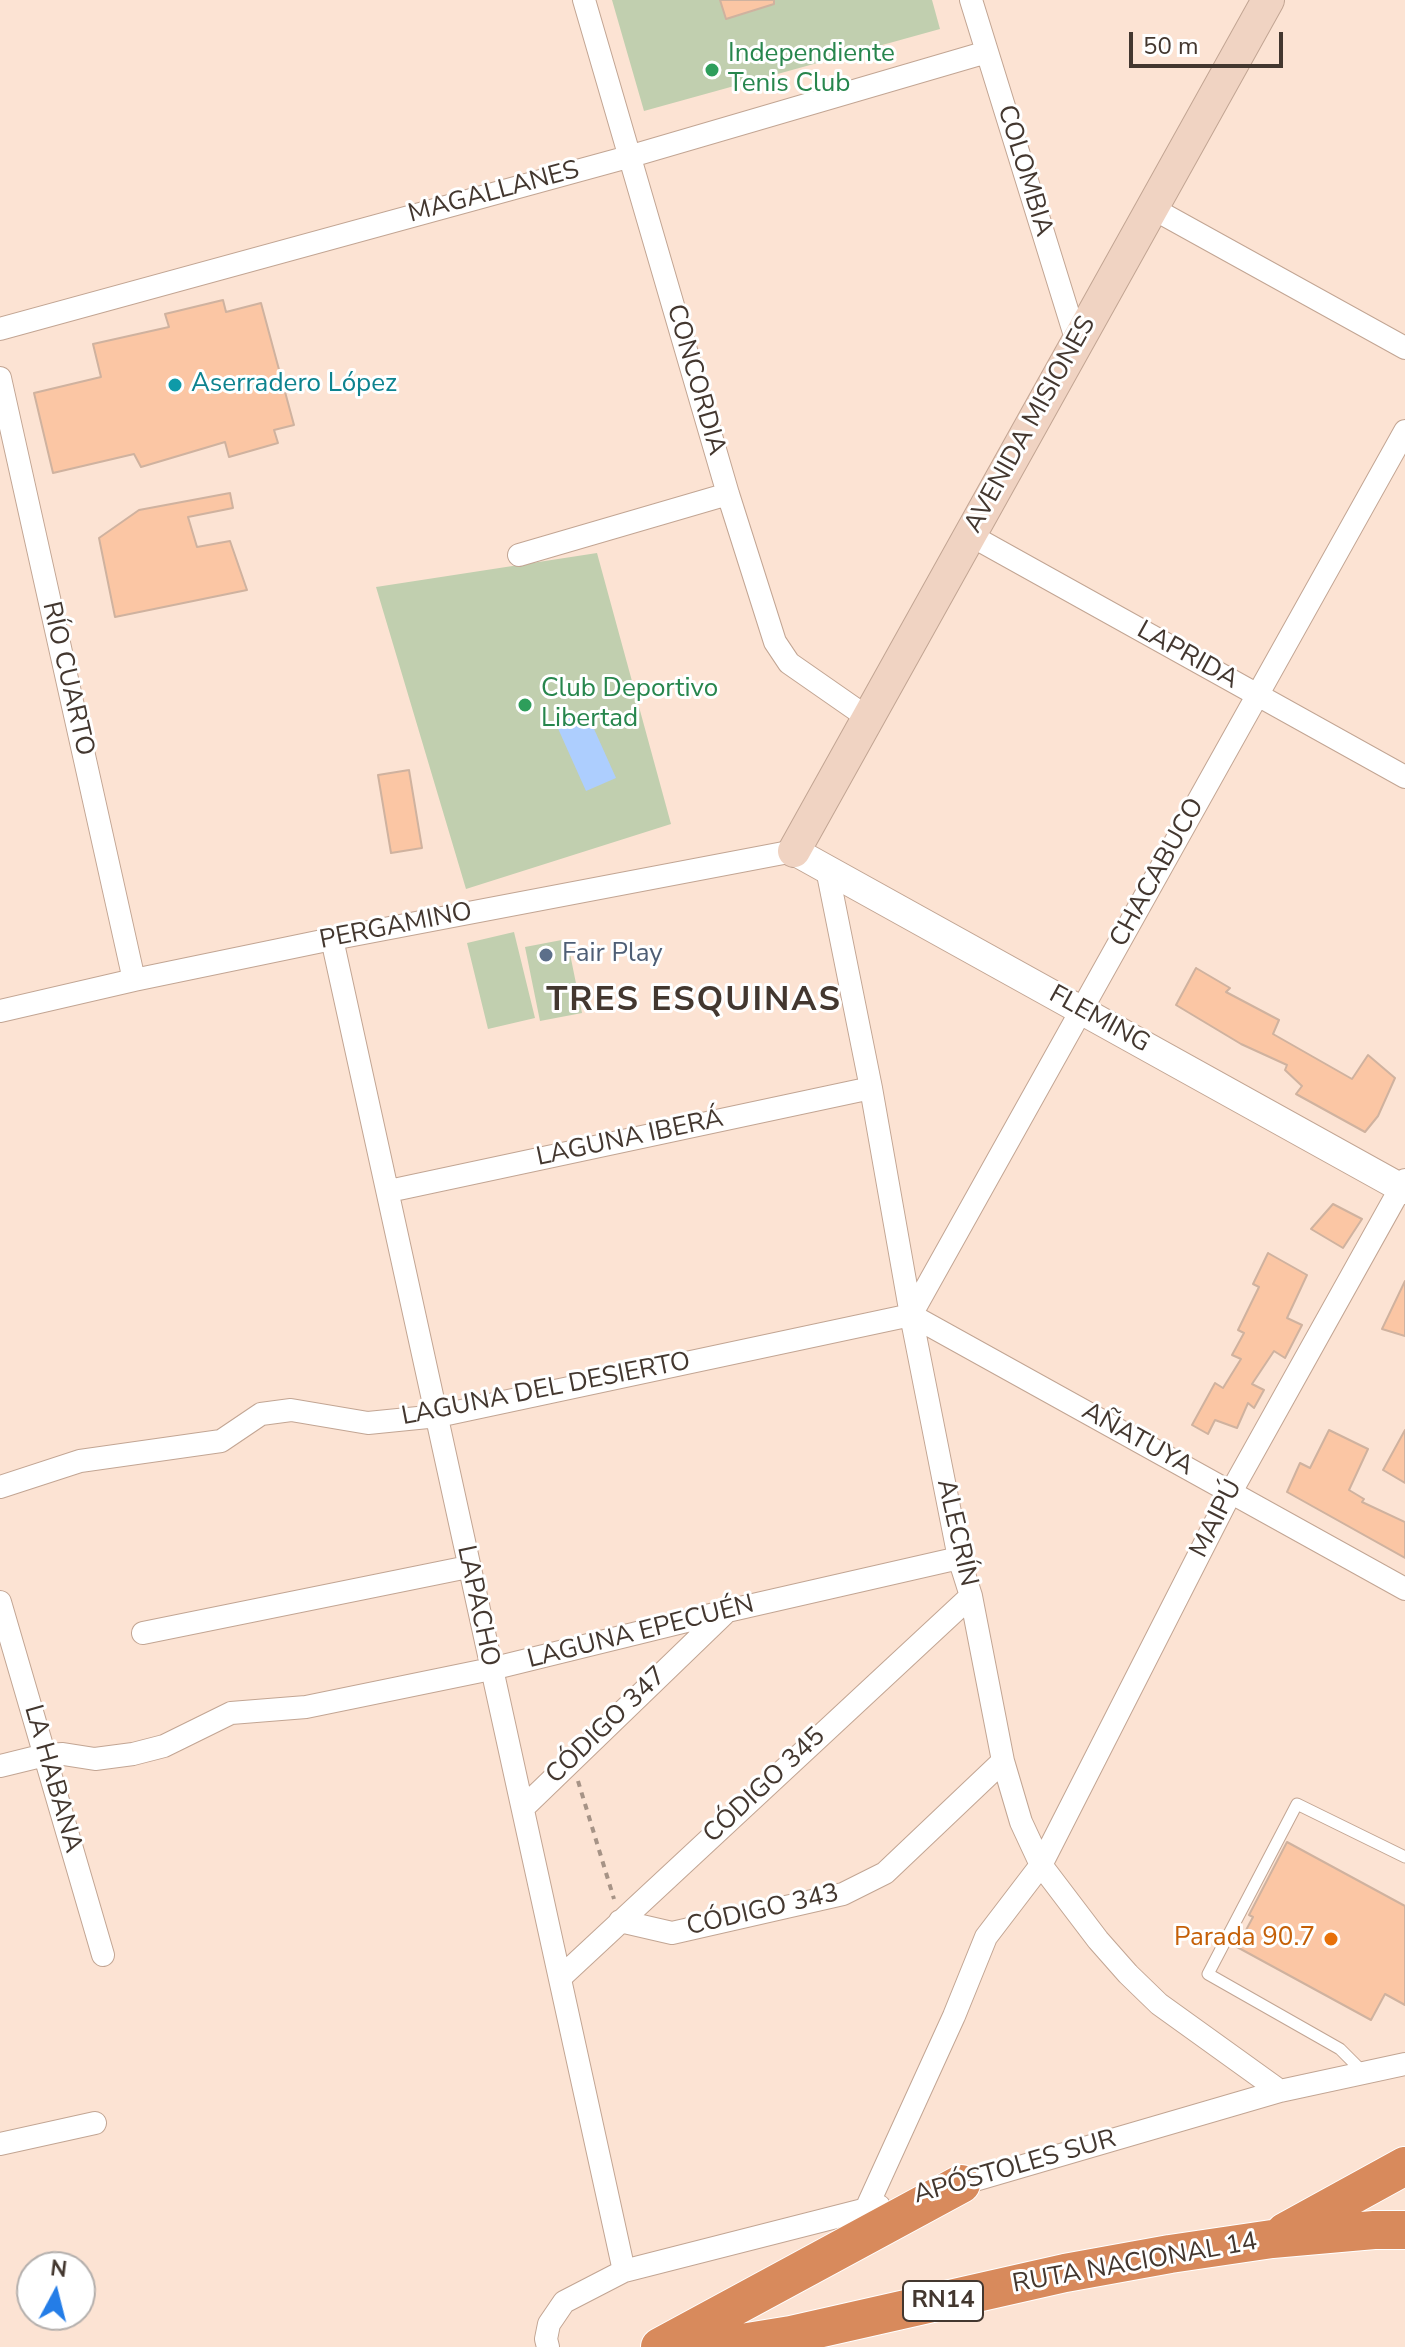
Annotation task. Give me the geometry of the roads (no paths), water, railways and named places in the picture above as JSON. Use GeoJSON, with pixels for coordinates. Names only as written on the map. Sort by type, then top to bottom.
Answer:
{"type":"FeatureCollection","features":[{"type":"Feature","properties":{"kind":"highway","name":"RUTA NACIONAL 14"},"geometry":{"type":"LineString","coordinates":[[1272,2239],[1405,2166]]}},
{"type":"Feature","properties":{"kind":"highway"},"geometry":{"type":"LineString","coordinates":[[660,2347],[961,2184]]}},
{"type":"Feature","properties":{"kind":"highway","name":"RUTA NACIONAL 14"},"geometry":{"type":"LineString","coordinates":[[717,2347],[791,2341],[1065,2273],[1170,2254],[1272,2239],[1405,2230]]}},
{"type":"Feature","properties":{"kind":"main road","name":"AVENIDA MISIONES"},"geometry":{"type":"LineString","coordinates":[[794,851],[1268,0]]}},
{"type":"Feature","properties":{"kind":"street","name":"CONCORDIA"},"geometry":{"type":"LineString","coordinates":[[584,0],[728,494],[775,642],[789,663],[868,718]]}},
{"type":"Feature","properties":{"kind":"street","name":"COLOMBIA"},"geometry":{"type":"LineString","coordinates":[[971,0],[1077,342]]}},
{"type":"Feature","properties":{"kind":"street","name":"MAGALLANES"},"geometry":{"type":"LineString","coordinates":[[0,329],[629,156],[987,52]]}},
{"type":"Feature","properties":{"kind":"street"},"geometry":{"type":"LineString","coordinates":[[1152,208],[1405,348]]}},
{"type":"Feature","properties":{"kind":"street","name":"RÍO CUARTO"},"geometry":{"type":"LineString","coordinates":[[0,378],[134,980]]}},
{"type":"Feature","properties":{"kind":"street","name":"CHACABUCO"},"geometry":{"type":"LineString","coordinates":[[911,1315],[1405,431]]}},
{"type":"Feature","properties":{"kind":"street"},"geometry":{"type":"LineString","coordinates":[[519,555],[728,494]]}},
{"type":"Feature","properties":{"kind":"street","name":"LAPRIDA"},"geometry":{"type":"LineString","coordinates":[[970,535],[1405,777]]}},
{"type":"Feature","properties":{"kind":"street","name":"PERGAMINO"},"geometry":{"type":"LineString","coordinates":[[0,1011],[332,939],[794,851]]}},
{"type":"Feature","properties":{"kind":"street","name":"FLEMING"},"geometry":{"type":"LineString","coordinates":[[794,851],[1404,1186]]}},
{"type":"Feature","properties":{"kind":"street","name":"ALECRÍN"},"geometry":{"type":"LineString","coordinates":[[827,869],[959,1558],[971,1596],[1003,1761],[1021,1822],[1041,1865],[1098,1940],[1159,2004],[1280,2091]]}},
{"type":"Feature","properties":{"kind":"street","name":"LAPACHO"},"geometry":{"type":"LineString","coordinates":[[332,939],[624,2271]]}},
{"type":"Feature","properties":{"kind":"street","name":"LAGUNA IBERÁ"},"geometry":{"type":"LineString","coordinates":[[389,1191],[871,1088]]}},
{"type":"Feature","properties":{"kind":"street","name":"MAIPÚ"},"geometry":{"type":"LineString","coordinates":[[866,2209],[954,2016],[986,1937],[1041,1865],[1231,1492],[1404,1186]]}},
{"type":"Feature","properties":{"kind":"street","name":"LAGUNA DEL DESIERTO"},"geometry":{"type":"LineString","coordinates":[[0,1487],[80,1461],[221,1441],[261,1414],[291,1410],[368,1423],[438,1416],[911,1315]]}},
{"type":"Feature","properties":{"kind":"street","name":"AÑATUYA"},"geometry":{"type":"LineString","coordinates":[[911,1315],[1405,1589]]}},
{"type":"Feature","properties":{"kind":"street","name":"LAGUNA EPECUÉN"},"geometry":{"type":"LineString","coordinates":[[0,1766],[45,1755],[63,1754],[95,1759],[133,1754],[164,1746],[231,1713],[306,1707],[491,1669],[959,1558]]}},
{"type":"Feature","properties":{"kind":"street"},"geometry":{"type":"LineString","coordinates":[[143,1633],[468,1567]]}},
{"type":"Feature","properties":{"kind":"street","name":"CÓDIGO 345"},"geometry":{"type":"LineString","coordinates":[[560,1978],[971,1596]]}},
{"type":"Feature","properties":{"kind":"street","name":"LA HABANA"},"geometry":{"type":"LineString","coordinates":[[0,1602],[103,1955]]}},
{"type":"Feature","properties":{"kind":"street","name":"CÓDIGO 347"},"geometry":{"type":"LineString","coordinates":[[523,1808],[727,1611]]}},
{"type":"Feature","properties":{"kind":"street","name":"CÓDIGO 343"},"geometry":{"type":"LineString","coordinates":[[620,1921],[672,1933],[843,1894],[885,1873],[1003,1761]]}},
{"type":"Feature","properties":{"kind":"street","name":"APÓSTOLES SUR"},"geometry":{"type":"LineString","coordinates":[[548,2347],[549,2324],[564,2302],[624,2271],[961,2184],[1280,2091],[1405,2064]]}},
{"type":"Feature","properties":{"kind":"street"},"geometry":{"type":"LineString","coordinates":[[0,2144],[95,2123]]}},
{"type":"Feature","properties":{"kind":"lane"},"geometry":{"type":"LineString","coordinates":[[1365,2074],[1340,2049],[1208,1974],[1297,1804],[1405,1857]]}},
{"type":"Feature","properties":{"kind":"water"},"geometry":{"type":"Polygon","coordinates":[[[586,711],[616,778],[586,791],[556,724],[586,711]]]}},
{"type":"Feature","properties":{"kind":"place","name":"Independiente Tenis Club"},"geometry":{"type":"Point","coordinates":[712,70]}},
{"type":"Feature","properties":{"kind":"place","name":"Aserradero López"},"geometry":{"type":"Point","coordinates":[175,385]}},
{"type":"Feature","properties":{"kind":"place","name":"Club Deportivo Libertad"},"geometry":{"type":"Point","coordinates":[525,705]}},
{"type":"Feature","properties":{"kind":"place","name":"Fair Play"},"geometry":{"type":"Point","coordinates":[546,955]}},
{"type":"Feature","properties":{"kind":"place","name":"Parada 90.7"},"geometry":{"type":"Point","coordinates":[1331,1939]}},
{"type":"Feature","properties":{"kind":"district","name":"TRES ESQUINAS"},"geometry":{"type":"Point","coordinates":[694,1002]}}]}
